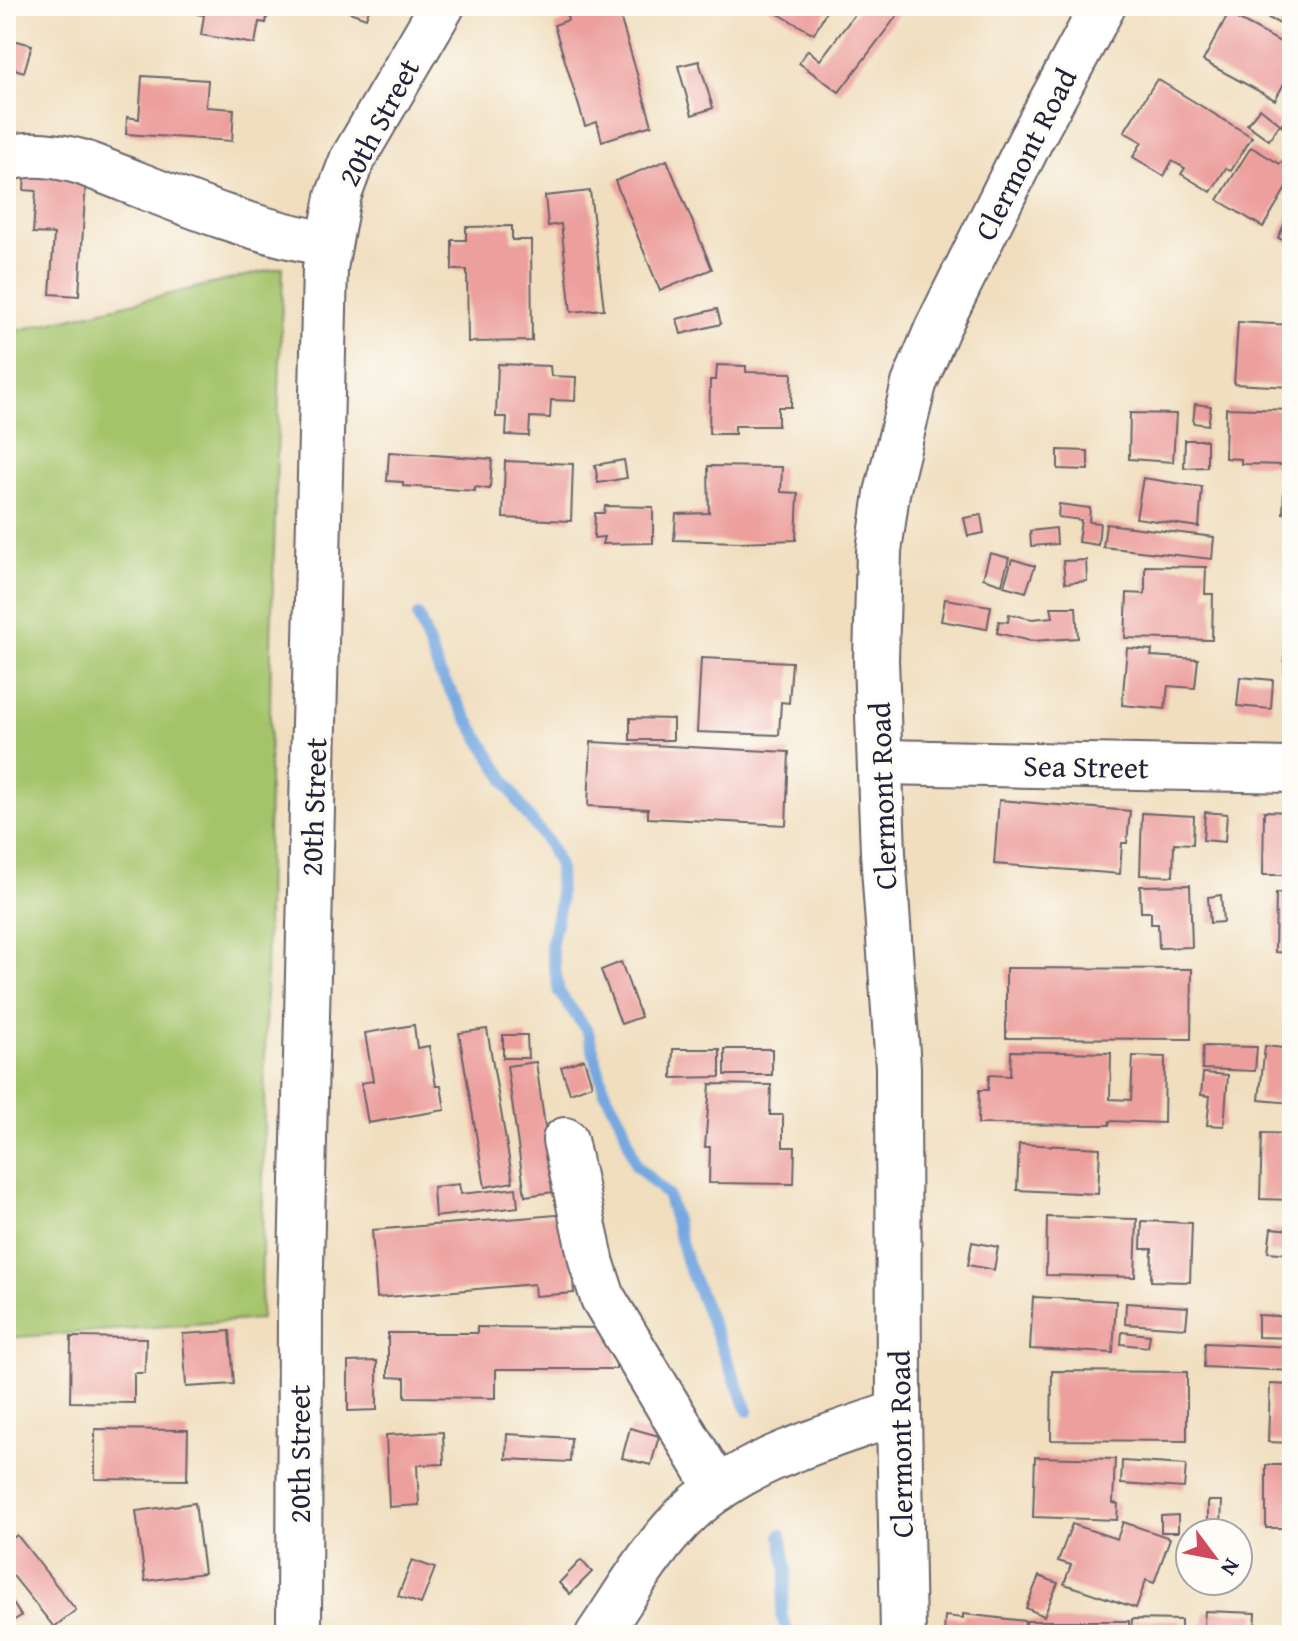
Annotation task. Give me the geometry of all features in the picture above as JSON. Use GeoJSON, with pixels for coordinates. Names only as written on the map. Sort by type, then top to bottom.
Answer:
{"type":"FeatureCollection","features":[{"type":"Feature","properties":{"kind":"street","name":"20th Street"},"geometry":{"type":"LineString","coordinates":[[299,1635],[303,1118],[325,268],[338,197],[352,160],[442,6]]}},
{"type":"Feature","properties":{"kind":"street","name":"Clermont Road"},"geometry":{"type":"LineString","coordinates":[[903,1635],[898,1067],[888,942],[876,660],[879,551],[887,493],[914,384],[937,329],[1030,141],[1103,6]]}},
{"type":"Feature","properties":{"kind":"street"},"geometry":{"type":"LineString","coordinates":[[6,158],[25,154],[54,155],[81,162],[239,222],[298,239],[329,244]]}},
{"type":"Feature","properties":{"kind":"street","name":"Sea Street"},"geometry":{"type":"LineString","coordinates":[[880,762],[1292,770]]}},
{"type":"Feature","properties":{"kind":"street"},"geometry":{"type":"LineString","coordinates":[[565,1140],[592,1264],[603,1298],[718,1489]]}},
{"type":"Feature","properties":{"kind":"street"},"geometry":{"type":"LineString","coordinates":[[598,1635],[668,1534],[718,1489],[746,1470],[899,1412]]}},
{"type":"Feature","properties":{"kind":"green space"},"geometry":{"type":"Polygon","coordinates":[[[283,267],[271,645],[261,1319],[6,1338],[6,333],[283,267]]]}},
{"type":"Feature","properties":{"kind":"building"},"geometry":{"type":"Polygon","coordinates":[[[198,6],[269,6],[266,23],[259,22],[255,44],[201,35],[204,15],[197,14],[198,6]]]}},
{"type":"Feature","properties":{"kind":"building"},"geometry":{"type":"Polygon","coordinates":[[[333,6],[370,6],[366,18],[333,6]]]}},
{"type":"Feature","properties":{"kind":"building"},"geometry":{"type":"Polygon","coordinates":[[[564,6],[603,6],[604,9],[617,6],[652,125],[602,141],[597,122],[585,126],[554,25],[568,20],[564,6]]]}},
{"type":"Feature","properties":{"kind":"building"},"geometry":{"type":"Polygon","coordinates":[[[764,6],[829,6],[814,34],[764,6]]]}},
{"type":"Feature","properties":{"kind":"building"},"geometry":{"type":"Polygon","coordinates":[[[861,6],[890,6],[899,13],[839,92],[799,63],[808,50],[820,60],[861,6]]]}},
{"type":"Feature","properties":{"kind":"building"},"geometry":{"type":"Polygon","coordinates":[[[1245,6],[1292,6],[1292,30],[1245,6]]]}},
{"type":"Feature","properties":{"kind":"building"},"geometry":{"type":"Polygon","coordinates":[[[1228,14],[1292,48],[1292,69],[1275,100],[1203,61],[1228,14]]]}},
{"type":"Feature","properties":{"kind":"building"},"geometry":{"type":"Polygon","coordinates":[[[6,38],[32,45],[24,72],[15,69],[13,78],[6,76],[6,38]]]}},
{"type":"Feature","properties":{"kind":"building"},"geometry":{"type":"Polygon","coordinates":[[[699,61],[713,108],[692,115],[678,66],[699,61]]]}},
{"type":"Feature","properties":{"kind":"building"},"geometry":{"type":"Polygon","coordinates":[[[142,76],[208,80],[206,107],[234,109],[232,141],[126,134],[127,117],[139,119],[142,76]]]}},
{"type":"Feature","properties":{"kind":"building"},"geometry":{"type":"Polygon","coordinates":[[[1157,79],[1252,137],[1231,171],[1226,168],[1211,192],[1181,174],[1185,168],[1172,161],[1164,176],[1133,157],[1142,142],[1124,132],[1157,79]]]}},
{"type":"Feature","properties":{"kind":"building"},"geometry":{"type":"Polygon","coordinates":[[[1292,106],[1292,133],[1281,126],[1292,106]]]}},
{"type":"Feature","properties":{"kind":"building"},"geometry":{"type":"Polygon","coordinates":[[[1260,108],[1280,124],[1269,140],[1247,124],[1260,108]]]}},
{"type":"Feature","properties":{"kind":"building"},"geometry":{"type":"Polygon","coordinates":[[[1251,147],[1280,164],[1284,159],[1292,164],[1292,178],[1263,227],[1218,200],[1251,147]]]}},
{"type":"Feature","properties":{"kind":"building"},"geometry":{"type":"Polygon","coordinates":[[[667,160],[712,269],[660,291],[615,181],[667,160]]]}},
{"type":"Feature","properties":{"kind":"building"},"geometry":{"type":"Polygon","coordinates":[[[25,175],[86,179],[79,296],[50,294],[54,234],[33,233],[36,191],[24,190],[25,175]]]}},
{"type":"Feature","properties":{"kind":"building"},"geometry":{"type":"Polygon","coordinates":[[[590,191],[604,309],[571,312],[561,224],[548,226],[545,196],[590,191]]]}},
{"type":"Feature","properties":{"kind":"building"},"geometry":{"type":"Polygon","coordinates":[[[1292,207],[1292,244],[1278,238],[1292,207]]]}},
{"type":"Feature","properties":{"kind":"building"},"geometry":{"type":"Polygon","coordinates":[[[512,226],[512,240],[531,240],[532,341],[468,342],[467,270],[452,270],[452,240],[466,240],[466,227],[512,226]]]}},
{"type":"Feature","properties":{"kind":"building"},"geometry":{"type":"Polygon","coordinates":[[[717,309],[721,324],[681,334],[677,319],[717,309]]]}},
{"type":"Feature","properties":{"kind":"building"},"geometry":{"type":"Polygon","coordinates":[[[1238,322],[1292,325],[1292,387],[1234,384],[1238,322]]]}},
{"type":"Feature","properties":{"kind":"building"},"geometry":{"type":"Polygon","coordinates":[[[498,364],[550,366],[551,376],[576,377],[575,401],[551,400],[550,418],[530,417],[529,436],[506,435],[507,417],[496,417],[498,364]]]}},
{"type":"Feature","properties":{"kind":"building"},"geometry":{"type":"Polygon","coordinates":[[[717,365],[746,366],[746,372],[792,373],[791,407],[778,407],[778,426],[735,426],[735,434],[709,434],[710,380],[716,380],[717,365]]]}},
{"type":"Feature","properties":{"kind":"building"},"geometry":{"type":"Polygon","coordinates":[[[1195,404],[1211,406],[1208,425],[1193,423],[1195,404]]]}},
{"type":"Feature","properties":{"kind":"building"},"geometry":{"type":"Polygon","coordinates":[[[1226,408],[1292,410],[1292,465],[1241,464],[1241,459],[1225,458],[1226,408]]]}},
{"type":"Feature","properties":{"kind":"building"},"geometry":{"type":"Polygon","coordinates":[[[1130,413],[1176,414],[1173,462],[1129,459],[1130,413]]]}},
{"type":"Feature","properties":{"kind":"building"},"geometry":{"type":"Polygon","coordinates":[[[1185,440],[1207,440],[1207,467],[1184,468],[1185,440]]]}},
{"type":"Feature","properties":{"kind":"building"},"geometry":{"type":"Polygon","coordinates":[[[1058,450],[1088,451],[1088,470],[1058,469],[1058,450]]]}},
{"type":"Feature","properties":{"kind":"building"},"geometry":{"type":"Polygon","coordinates":[[[389,452],[492,459],[490,489],[475,487],[475,491],[403,486],[403,482],[387,481],[389,452]]]}},
{"type":"Feature","properties":{"kind":"building"},"geometry":{"type":"Polygon","coordinates":[[[624,460],[627,478],[598,483],[595,465],[624,460]]]}},
{"type":"Feature","properties":{"kind":"building"},"geometry":{"type":"Polygon","coordinates":[[[505,461],[573,464],[571,521],[503,518],[505,461]]]}},
{"type":"Feature","properties":{"kind":"building"},"geometry":{"type":"Polygon","coordinates":[[[708,466],[782,467],[781,492],[798,493],[796,540],[674,540],[676,514],[709,513],[708,466]]]}},
{"type":"Feature","properties":{"kind":"building"},"geometry":{"type":"Polygon","coordinates":[[[1143,478],[1202,487],[1199,527],[1136,518],[1143,478]]]}},
{"type":"Feature","properties":{"kind":"building"},"geometry":{"type":"Polygon","coordinates":[[[1284,488],[1292,488],[1292,514],[1283,513],[1284,488]]]}},
{"type":"Feature","properties":{"kind":"building"},"geometry":{"type":"Polygon","coordinates":[[[1059,504],[1090,508],[1089,522],[1100,523],[1098,545],[1078,542],[1081,520],[1058,517],[1059,504]]]}},
{"type":"Feature","properties":{"kind":"building"},"geometry":{"type":"Polygon","coordinates":[[[605,506],[653,507],[653,543],[602,544],[604,537],[594,538],[595,513],[604,513],[605,506]]]}},
{"type":"Feature","properties":{"kind":"building"},"geometry":{"type":"Polygon","coordinates":[[[981,515],[984,533],[968,536],[964,518],[981,515]]]}},
{"type":"Feature","properties":{"kind":"building"},"geometry":{"type":"Polygon","coordinates":[[[1106,524],[1214,537],[1212,559],[1103,547],[1106,524]]]}},
{"type":"Feature","properties":{"kind":"building"},"geometry":{"type":"Polygon","coordinates":[[[1056,528],[1057,544],[1031,546],[1030,531],[1056,528]]]}},
{"type":"Feature","properties":{"kind":"building"},"geometry":{"type":"Polygon","coordinates":[[[990,553],[1009,558],[1002,584],[983,578],[990,553]]]}},
{"type":"Feature","properties":{"kind":"building"},"geometry":{"type":"Polygon","coordinates":[[[1012,559],[1035,566],[1026,592],[1004,586],[1012,559]]]}},
{"type":"Feature","properties":{"kind":"building"},"geometry":{"type":"Polygon","coordinates":[[[1086,560],[1087,581],[1065,583],[1063,561],[1086,560]]]}},
{"type":"Feature","properties":{"kind":"building"},"geometry":{"type":"Polygon","coordinates":[[[1145,566],[1206,567],[1205,594],[1213,594],[1212,640],[1125,638],[1127,593],[1145,594],[1145,566]]]}},
{"type":"Feature","properties":{"kind":"building"},"geometry":{"type":"Polygon","coordinates":[[[1286,593],[1292,594],[1292,685],[1284,685],[1286,593]]]}},
{"type":"Feature","properties":{"kind":"building"},"geometry":{"type":"Polygon","coordinates":[[[945,599],[991,606],[987,629],[941,621],[945,599]]]}},
{"type":"Feature","properties":{"kind":"building"},"geometry":{"type":"Polygon","coordinates":[[[1051,607],[1076,607],[1078,638],[1031,641],[997,633],[999,621],[1008,622],[1009,614],[1032,619],[1053,617],[1051,607]]]}},
{"type":"Feature","properties":{"kind":"building"},"geometry":{"type":"Polygon","coordinates":[[[1127,648],[1152,650],[1151,656],[1198,659],[1195,688],[1168,686],[1165,709],[1122,705],[1127,648]]]}},
{"type":"Feature","properties":{"kind":"building"},"geometry":{"type":"Polygon","coordinates":[[[701,658],[792,662],[789,703],[781,702],[779,735],[697,732],[701,658]]]}},
{"type":"Feature","properties":{"kind":"building"},"geometry":{"type":"Polygon","coordinates":[[[1240,677],[1273,680],[1271,709],[1237,706],[1240,677]]]}},
{"type":"Feature","properties":{"kind":"building"},"geometry":{"type":"Polygon","coordinates":[[[630,718],[673,719],[673,740],[630,740],[630,718]]]}},
{"type":"Feature","properties":{"kind":"building"},"geometry":{"type":"Polygon","coordinates":[[[591,742],[789,752],[786,825],[648,818],[648,809],[588,806],[591,742]]]}},
{"type":"Feature","properties":{"kind":"building"},"geometry":{"type":"Polygon","coordinates":[[[999,800],[1130,811],[1127,843],[1122,843],[1120,874],[994,864],[999,800]]]}},
{"type":"Feature","properties":{"kind":"building"},"geometry":{"type":"Polygon","coordinates":[[[1264,811],[1292,812],[1292,875],[1263,875],[1264,811]]]}},
{"type":"Feature","properties":{"kind":"building"},"geometry":{"type":"Polygon","coordinates":[[[1205,812],[1227,814],[1225,842],[1203,840],[1205,812]]]}},
{"type":"Feature","properties":{"kind":"building"},"geometry":{"type":"Polygon","coordinates":[[[1142,813],[1194,816],[1193,844],[1174,843],[1173,876],[1140,875],[1142,813]]]}},
{"type":"Feature","properties":{"kind":"building"},"geometry":{"type":"Polygon","coordinates":[[[1190,885],[1192,947],[1159,948],[1158,924],[1151,924],[1151,912],[1141,912],[1140,886],[1190,885]]]}},
{"type":"Feature","properties":{"kind":"building"},"geometry":{"type":"Polygon","coordinates":[[[1276,893],[1292,893],[1292,953],[1275,952],[1276,893]]]}},
{"type":"Feature","properties":{"kind":"building"},"geometry":{"type":"Polygon","coordinates":[[[1221,895],[1223,922],[1210,923],[1208,897],[1221,895]]]}},
{"type":"Feature","properties":{"kind":"building"},"geometry":{"type":"Polygon","coordinates":[[[621,962],[641,1017],[621,1024],[601,970],[621,962]]]}},
{"type":"Feature","properties":{"kind":"building"},"geometry":{"type":"Polygon","coordinates":[[[1006,968],[1192,969],[1191,1039],[1006,1038],[1006,968]]]}},
{"type":"Feature","properties":{"kind":"building"},"geometry":{"type":"Polygon","coordinates":[[[414,1025],[417,1048],[429,1046],[436,1086],[441,1086],[445,1110],[368,1123],[361,1083],[373,1081],[365,1033],[414,1025]]]}},
{"type":"Feature","properties":{"kind":"building"},"geometry":{"type":"Polygon","coordinates":[[[487,1029],[513,1182],[485,1187],[459,1033],[487,1029]]]}},
{"type":"Feature","properties":{"kind":"building"},"geometry":{"type":"Polygon","coordinates":[[[503,1035],[527,1035],[528,1058],[503,1058],[503,1035]]]}},
{"type":"Feature","properties":{"kind":"building"},"geometry":{"type":"Polygon","coordinates":[[[1203,1046],[1257,1047],[1255,1071],[1202,1069],[1203,1046]]]}},
{"type":"Feature","properties":{"kind":"building"},"geometry":{"type":"Polygon","coordinates":[[[1265,1046],[1292,1049],[1292,1103],[1259,1100],[1265,1046]]]}},
{"type":"Feature","properties":{"kind":"building"},"geometry":{"type":"Polygon","coordinates":[[[673,1049],[720,1049],[720,1077],[672,1078],[673,1049]]]}},
{"type":"Feature","properties":{"kind":"building"},"geometry":{"type":"Polygon","coordinates":[[[725,1049],[772,1049],[772,1075],[725,1075],[725,1049]]]}},
{"type":"Feature","properties":{"kind":"building"},"geometry":{"type":"Polygon","coordinates":[[[1011,1051],[1111,1053],[1110,1099],[1131,1100],[1133,1056],[1165,1057],[1164,1123],[978,1124],[979,1090],[988,1090],[989,1075],[1010,1076],[1011,1051]]]}},
{"type":"Feature","properties":{"kind":"building"},"geometry":{"type":"Polygon","coordinates":[[[584,1059],[592,1085],[570,1093],[561,1067],[584,1059]]]}},
{"type":"Feature","properties":{"kind":"building"},"geometry":{"type":"Polygon","coordinates":[[[536,1062],[554,1192],[525,1196],[507,1066],[536,1062]]]}},
{"type":"Feature","properties":{"kind":"building"},"geometry":{"type":"Polygon","coordinates":[[[1203,1073],[1228,1075],[1224,1126],[1207,1125],[1210,1096],[1201,1095],[1203,1073]]]}},
{"type":"Feature","properties":{"kind":"building"},"geometry":{"type":"Polygon","coordinates":[[[710,1084],[771,1085],[770,1115],[783,1115],[783,1147],[795,1147],[794,1184],[709,1183],[710,1147],[705,1147],[710,1084]]]}},
{"type":"Feature","properties":{"kind":"building"},"geometry":{"type":"Polygon","coordinates":[[[1262,1133],[1292,1134],[1292,1200],[1260,1199],[1262,1133]]]}},
{"type":"Feature","properties":{"kind":"building"},"geometry":{"type":"Polygon","coordinates":[[[1019,1144],[1100,1148],[1098,1194],[1017,1190],[1019,1144]]]}},
{"type":"Feature","properties":{"kind":"building"},"geometry":{"type":"Polygon","coordinates":[[[459,1184],[461,1194],[516,1188],[518,1207],[435,1217],[433,1187],[459,1184]]]}},
{"type":"Feature","properties":{"kind":"building"},"geometry":{"type":"Polygon","coordinates":[[[568,1214],[574,1293],[535,1296],[534,1284],[377,1298],[372,1230],[568,1214]]]}},
{"type":"Feature","properties":{"kind":"building"},"geometry":{"type":"Polygon","coordinates":[[[1047,1217],[1137,1219],[1135,1277],[1046,1275],[1047,1217]]]}},
{"type":"Feature","properties":{"kind":"building"},"geometry":{"type":"Polygon","coordinates":[[[1142,1221],[1192,1223],[1190,1282],[1151,1281],[1152,1249],[1141,1249],[1142,1221]]]}},
{"type":"Feature","properties":{"kind":"building"},"geometry":{"type":"Polygon","coordinates":[[[1271,1228],[1292,1230],[1292,1254],[1268,1252],[1271,1228]]]}},
{"type":"Feature","properties":{"kind":"building"},"geometry":{"type":"Polygon","coordinates":[[[972,1242],[998,1247],[994,1270],[968,1265],[972,1242]]]}},
{"type":"Feature","properties":{"kind":"building"},"geometry":{"type":"Polygon","coordinates":[[[1033,1297],[1116,1301],[1113,1353],[1030,1349],[1033,1297]]]}},
{"type":"Feature","properties":{"kind":"building"},"geometry":{"type":"Polygon","coordinates":[[[1126,1303],[1188,1307],[1186,1328],[1125,1324],[1126,1303]]]}},
{"type":"Feature","properties":{"kind":"building"},"geometry":{"type":"Polygon","coordinates":[[[1258,1315],[1292,1317],[1292,1338],[1258,1337],[1258,1315]]]}},
{"type":"Feature","properties":{"kind":"building"},"geometry":{"type":"Polygon","coordinates":[[[477,1327],[617,1328],[616,1369],[496,1369],[496,1398],[405,1397],[405,1378],[388,1377],[388,1333],[477,1333],[477,1327]]]}},
{"type":"Feature","properties":{"kind":"building"},"geometry":{"type":"Polygon","coordinates":[[[230,1331],[234,1384],[186,1387],[183,1334],[230,1331]]]}},
{"type":"Feature","properties":{"kind":"building"},"geometry":{"type":"Polygon","coordinates":[[[1122,1332],[1150,1335],[1148,1347],[1121,1344],[1122,1332]]]}},
{"type":"Feature","properties":{"kind":"building"},"geometry":{"type":"Polygon","coordinates":[[[71,1337],[146,1338],[145,1373],[134,1373],[134,1403],[70,1402],[71,1337]]]}},
{"type":"Feature","properties":{"kind":"building"},"geometry":{"type":"Polygon","coordinates":[[[1205,1343],[1292,1347],[1292,1371],[1204,1367],[1205,1343]]]}},
{"type":"Feature","properties":{"kind":"building"},"geometry":{"type":"Polygon","coordinates":[[[377,1361],[377,1410],[348,1411],[348,1362],[377,1361]]]}},
{"type":"Feature","properties":{"kind":"building"},"geometry":{"type":"Polygon","coordinates":[[[1052,1371],[1187,1372],[1187,1441],[1051,1440],[1052,1371]]]}},
{"type":"Feature","properties":{"kind":"building"},"geometry":{"type":"Polygon","coordinates":[[[1270,1384],[1292,1385],[1292,1443],[1268,1442],[1270,1384]]]}},
{"type":"Feature","properties":{"kind":"building"},"geometry":{"type":"Polygon","coordinates":[[[630,1428],[659,1436],[651,1465],[622,1458],[630,1428]]]}},
{"type":"Feature","properties":{"kind":"building"},"geometry":{"type":"Polygon","coordinates":[[[95,1429],[188,1430],[187,1480],[95,1479],[95,1429]]]}},
{"type":"Feature","properties":{"kind":"building"},"geometry":{"type":"Polygon","coordinates":[[[443,1432],[444,1464],[417,1465],[419,1505],[389,1507],[386,1435],[443,1432]]]}},
{"type":"Feature","properties":{"kind":"building"},"geometry":{"type":"Polygon","coordinates":[[[507,1434],[571,1438],[570,1462],[506,1459],[507,1434]]]}},
{"type":"Feature","properties":{"kind":"building"},"geometry":{"type":"Polygon","coordinates":[[[1035,1457],[1115,1459],[1113,1503],[1118,1504],[1117,1520],[1033,1517],[1035,1457]]]}},
{"type":"Feature","properties":{"kind":"building"},"geometry":{"type":"Polygon","coordinates":[[[1122,1461],[1186,1465],[1184,1488],[1121,1484],[1122,1461]]]}},
{"type":"Feature","properties":{"kind":"building"},"geometry":{"type":"Polygon","coordinates":[[[1266,1465],[1292,1465],[1292,1528],[1266,1528],[1266,1465]]]}},
{"type":"Feature","properties":{"kind":"building"},"geometry":{"type":"Polygon","coordinates":[[[1208,1501],[1222,1501],[1221,1517],[1208,1517],[1208,1501]]]}},
{"type":"Feature","properties":{"kind":"building"},"geometry":{"type":"Polygon","coordinates":[[[195,1503],[204,1573],[145,1581],[136,1511],[195,1503]]]}},
{"type":"Feature","properties":{"kind":"building"},"geometry":{"type":"Polygon","coordinates":[[[1178,1515],[1174,1517],[1174,1532],[1161,1532],[1161,1516],[1178,1515]]]}},
{"type":"Feature","properties":{"kind":"building"},"geometry":{"type":"Polygon","coordinates":[[[1123,1522],[1170,1538],[1154,1583],[1146,1580],[1136,1608],[1064,1584],[1071,1565],[1058,1561],[1072,1524],[1117,1539],[1123,1522]]]}},
{"type":"Feature","properties":{"kind":"building"},"geometry":{"type":"Polygon","coordinates":[[[17,1535],[76,1610],[54,1627],[6,1567],[6,1543],[17,1535]]]}},
{"type":"Feature","properties":{"kind":"building"},"geometry":{"type":"Polygon","coordinates":[[[412,1560],[435,1568],[421,1604],[398,1596],[412,1560]]]}},
{"type":"Feature","properties":{"kind":"building"},"geometry":{"type":"Polygon","coordinates":[[[581,1560],[592,1572],[570,1594],[559,1583],[581,1560]]]}},
{"type":"Feature","properties":{"kind":"building"},"geometry":{"type":"Polygon","coordinates":[[[1039,1576],[1058,1583],[1044,1616],[1026,1608],[1039,1576]]]}},
{"type":"Feature","properties":{"kind":"building"},"geometry":{"type":"Polygon","coordinates":[[[6,1592],[21,1616],[6,1625],[6,1592]]]}},
{"type":"Feature","properties":{"kind":"building"},"geometry":{"type":"Polygon","coordinates":[[[1205,1611],[1256,1613],[1255,1635],[1203,1635],[1205,1611]]]}},
{"type":"Feature","properties":{"kind":"building"},"geometry":{"type":"Polygon","coordinates":[[[963,1614],[1025,1621],[1023,1635],[944,1635],[945,1616],[963,1618],[963,1614]]]}},
{"type":"Feature","properties":{"kind":"building"},"geometry":{"type":"Polygon","coordinates":[[[1132,1619],[1181,1620],[1181,1635],[1131,1635],[1132,1619]]]}},
{"type":"Feature","properties":{"kind":"building"},"geometry":{"type":"Polygon","coordinates":[[[1026,1621],[1129,1621],[1129,1635],[1026,1635],[1026,1621]]]}},
{"type":"Feature","properties":{"kind":"waterway"},"geometry":{"type":"LineString","coordinates":[[418,616],[440,674],[524,811],[548,842],[559,866],[560,903],[551,946],[559,992],[588,1032],[604,1090],[623,1125],[636,1165],[668,1196],[687,1263],[748,1411]]}},
{"type":"Feature","properties":{"kind":"waterway"},"geometry":{"type":"LineString","coordinates":[[781,1535],[787,1571],[781,1614],[789,1635]]}}]}
